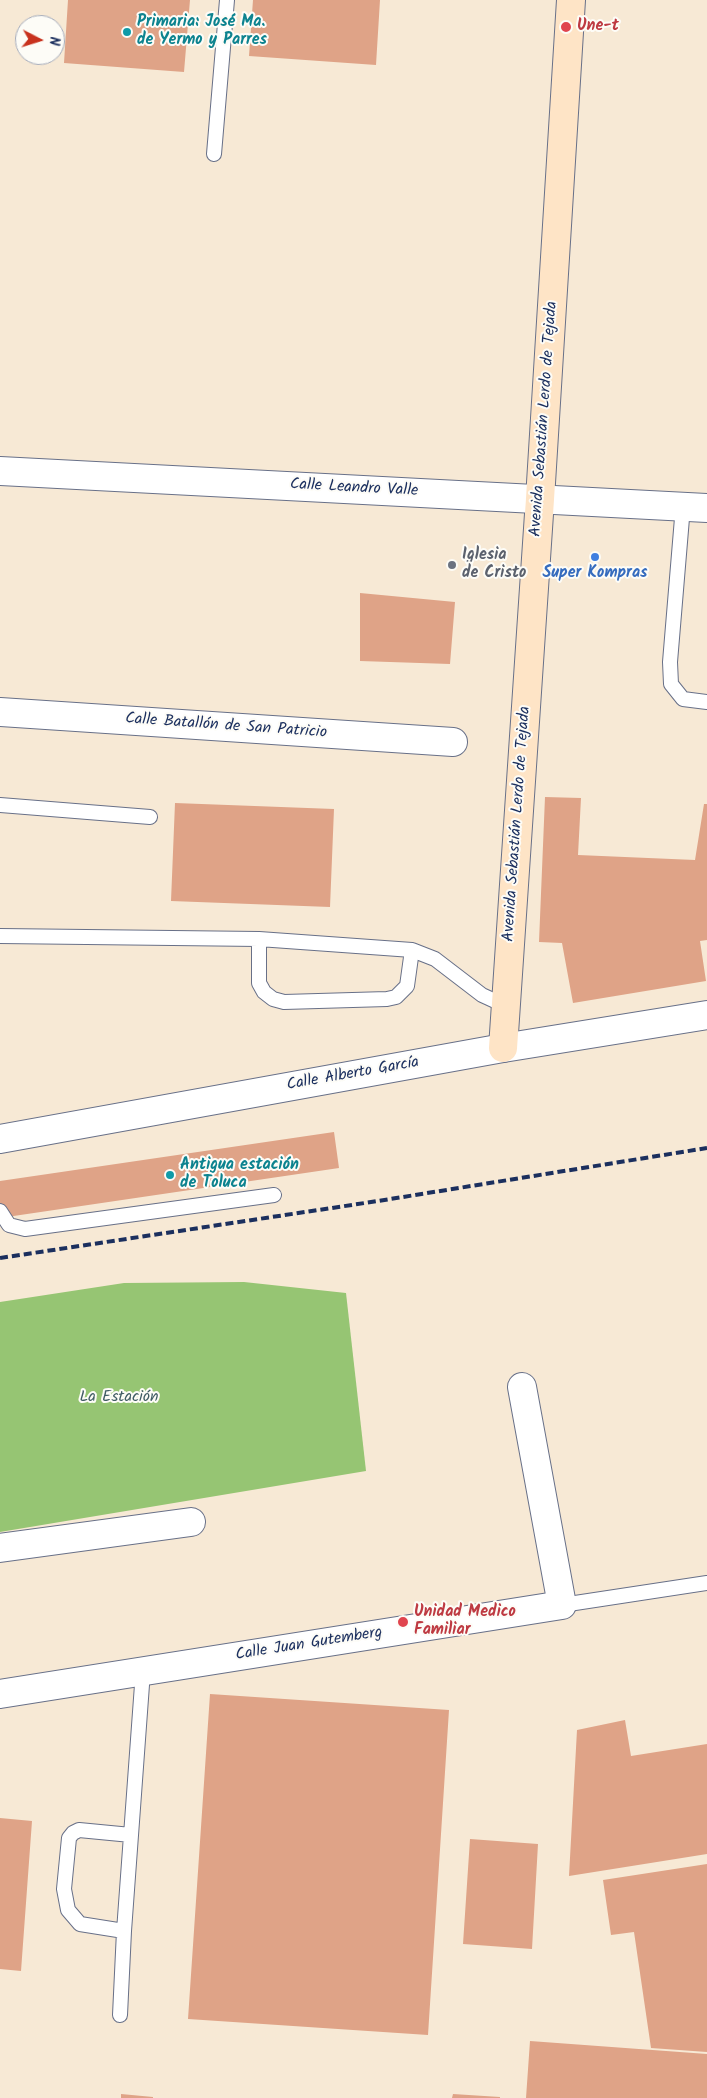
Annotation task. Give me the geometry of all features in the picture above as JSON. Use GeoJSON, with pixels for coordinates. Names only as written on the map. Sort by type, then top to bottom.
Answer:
{"type":"FeatureCollection","features":[{"type":"Feature","properties":{"kind":"main road","name":"Avenida Sebastián Lerdo de Tejada"},"geometry":{"type":"LineString","coordinates":[[503,1048],[571,0]]}},
{"type":"Feature","properties":{"kind":"street","name":"Calle Leandro Valle"},"geometry":{"type":"LineString","coordinates":[[0,471],[695,507]]}},
{"type":"Feature","properties":{"kind":"street","name":"Calle Batallón de San Patricio"},"geometry":{"type":"LineString","coordinates":[[0,712],[452,742]]}},
{"type":"Feature","properties":{"kind":"street","name":"Calle Alberto García"},"geometry":{"type":"LineString","coordinates":[[0,1139],[503,1048],[707,1015]]}},
{"type":"Feature","properties":{"kind":"street"},"geometry":{"type":"LineString","coordinates":[[522,1387],[562,1605]]}},
{"type":"Feature","properties":{"kind":"street"},"geometry":{"type":"LineString","coordinates":[[0,1548],[190,1522]]}},
{"type":"Feature","properties":{"kind":"street","name":"Calle Juan Gutemberg"},"geometry":{"type":"LineString","coordinates":[[0,1694],[562,1605]]}},
{"type":"Feature","properties":{"kind":"lane"},"geometry":{"type":"LineString","coordinates":[[214,154],[227,0]]}},
{"type":"Feature","properties":{"kind":"lane"},"geometry":{"type":"LineString","coordinates":[[695,507],[670,662],[671,684],[683,699],[707,702]]}},
{"type":"Feature","properties":{"kind":"lane"},"geometry":{"type":"LineString","coordinates":[[0,805],[150,817]]}},
{"type":"Feature","properties":{"kind":"lane"},"geometry":{"type":"LineString","coordinates":[[0,936],[258,939],[412,950],[434,959],[482,995],[506,1006]]}},
{"type":"Feature","properties":{"kind":"lane"},"geometry":{"type":"LineString","coordinates":[[258,939],[259,983],[264,992],[269,996],[284,1002],[387,999],[396,997],[407,986],[412,950]]}},
{"type":"Feature","properties":{"kind":"lane"},"geometry":{"type":"LineString","coordinates":[[0,1211],[9,1225],[25,1229],[274,1195]]}},
{"type":"Feature","properties":{"kind":"lane","name":"Calle Juan Gutemberg"},"geometry":{"type":"LineString","coordinates":[[562,1605],[707,1583]]}},
{"type":"Feature","properties":{"kind":"lane"},"geometry":{"type":"LineString","coordinates":[[120,2016],[124,1931],[143,1671]]}},
{"type":"Feature","properties":{"kind":"lane"},"geometry":{"type":"LineString","coordinates":[[124,1931],[80,1924],[68,1910],[64,1889],[69,1838],[73,1833],[79,1830],[131,1835]]}},
{"type":"Feature","properties":{"kind":"green space","name":"La Estación"},"geometry":{"type":"Polygon","coordinates":[[[244,1282],[346,1293],[366,1471],[0,1532],[0,1302],[124,1283],[244,1282]]]}},
{"type":"Feature","properties":{"kind":"building","name":"Primaria: José Ma. de Yermo y Parres"},"geometry":{"type":"Polygon","coordinates":[[[68,0],[190,0],[184,72],[65,63],[68,0]]]}},
{"type":"Feature","properties":{"kind":"building"},"geometry":{"type":"Polygon","coordinates":[[[253,0],[380,0],[376,65],[249,56],[253,0]]]}},
{"type":"Feature","properties":{"kind":"building"},"geometry":{"type":"Polygon","coordinates":[[[360,593],[455,602],[450,664],[360,661],[360,593]]]}},
{"type":"Feature","properties":{"kind":"building"},"geometry":{"type":"Polygon","coordinates":[[[545,797],[581,798],[578,855],[695,860],[704,804],[707,804],[707,940],[700,941],[706,981],[573,1003],[562,943],[539,942],[545,797]]]}},
{"type":"Feature","properties":{"kind":"building"},"geometry":{"type":"Polygon","coordinates":[[[175,803],[334,809],[330,907],[171,901],[175,803]]]}},
{"type":"Feature","properties":{"kind":"building","name":"Antigua estación de Toluca"},"geometry":{"type":"Polygon","coordinates":[[[334,1132],[339,1168],[0,1218],[0,1181],[334,1132]]]}},
{"type":"Feature","properties":{"kind":"building"},"geometry":{"type":"Polygon","coordinates":[[[210,1694],[449,1710],[428,2035],[188,2019],[210,1694]]]}},
{"type":"Feature","properties":{"kind":"building"},"geometry":{"type":"Polygon","coordinates":[[[625,1720],[631,1756],[707,1744],[707,1854],[569,1876],[577,1730],[625,1720]]]}},
{"type":"Feature","properties":{"kind":"building"},"geometry":{"type":"Polygon","coordinates":[[[0,1818],[32,1821],[21,1971],[0,1969],[0,1818]]]}},
{"type":"Feature","properties":{"kind":"building"},"geometry":{"type":"Polygon","coordinates":[[[470,1839],[538,1844],[532,1949],[463,1944],[470,1839]]]}},
{"type":"Feature","properties":{"kind":"building"},"geometry":{"type":"Polygon","coordinates":[[[707,1864],[707,2052],[651,2048],[634,1932],[611,1935],[603,1880],[707,1864]]]}},
{"type":"Feature","properties":{"kind":"building"},"geometry":{"type":"Polygon","coordinates":[[[530,2041],[707,2054],[707,2098],[526,2098],[530,2041]]]}},
{"type":"Feature","properties":{"kind":"building"},"geometry":{"type":"Polygon","coordinates":[[[121,2094],[153,2097],[153,2098],[121,2098],[121,2094]]]}},
{"type":"Feature","properties":{"kind":"building"},"geometry":{"type":"Polygon","coordinates":[[[453,2094],[500,2097],[500,2098],[452,2098],[453,2094]]]}},
{"type":"Feature","properties":{"kind":"railway"},"geometry":{"type":"LineString","coordinates":[[0,1258],[378,1201],[707,1148]]}},
{"type":"Feature","properties":{"kind":"place","name":"Une-t"},"geometry":{"type":"Point","coordinates":[566,27]}},
{"type":"Feature","properties":{"kind":"place","name":"Primaria: José Ma. de Yermo y Parres"},"geometry":{"type":"Point","coordinates":[127,32]}},
{"type":"Feature","properties":{"kind":"place","name":"Super Kompras"},"geometry":{"type":"Point","coordinates":[595,557]}},
{"type":"Feature","properties":{"kind":"place","name":"Iglesia de Cristo"},"geometry":{"type":"Point","coordinates":[452,565]}},
{"type":"Feature","properties":{"kind":"place","name":"Antigua estación de Toluca"},"geometry":{"type":"Point","coordinates":[170,1175]}},
{"type":"Feature","properties":{"kind":"place","name":"Unidad Medico Familiar"},"geometry":{"type":"Point","coordinates":[403,1622]}}]}
